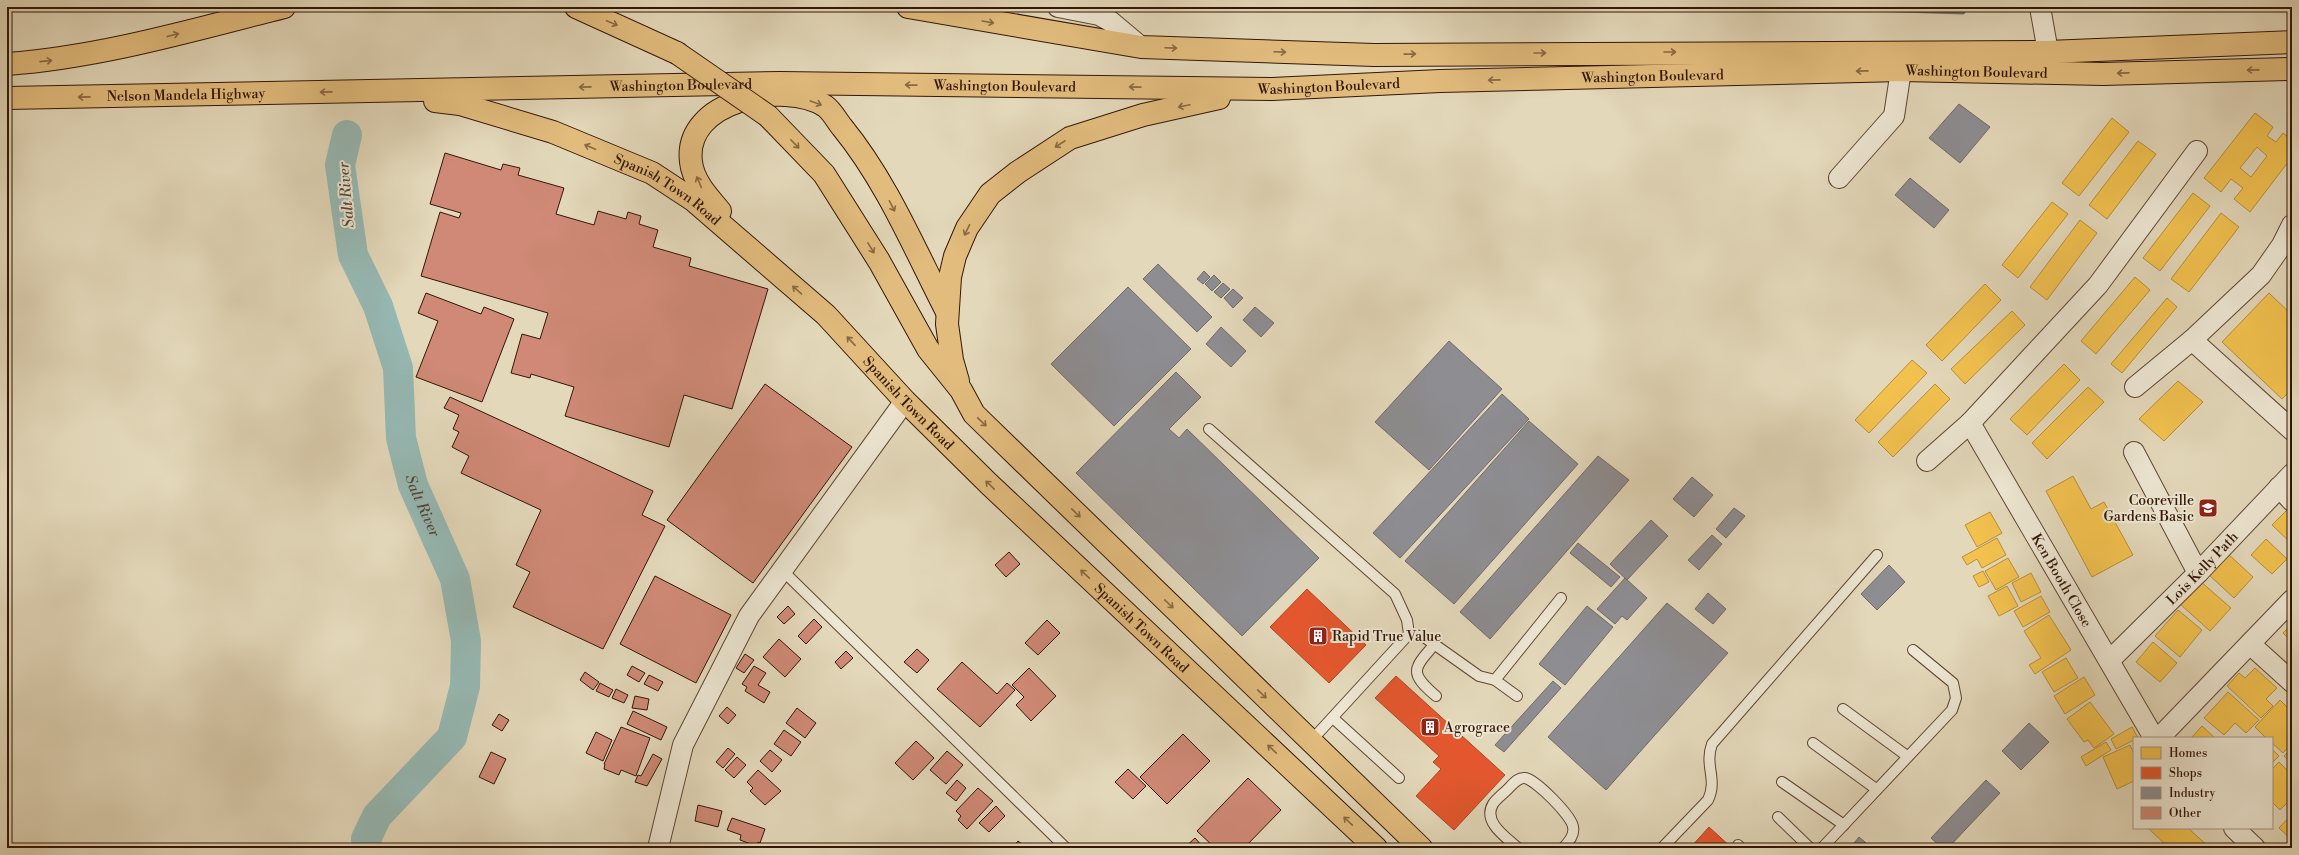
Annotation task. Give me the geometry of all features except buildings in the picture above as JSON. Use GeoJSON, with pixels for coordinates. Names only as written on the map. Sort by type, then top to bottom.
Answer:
{"type":"FeatureCollection","features":[{"type":"Feature","properties":{"kind":"highway"},"geometry":{"type":"LineString","coordinates":[[7,64],[50,61],[168,37],[284,7]]}},
{"type":"Feature","properties":{"kind":"highway"},"geometry":{"type":"LineString","coordinates":[[576,7],[677,53],[768,116],[824,174],[879,261],[928,349],[961,390],[974,414],[1421,848]]}},
{"type":"Feature","properties":{"kind":"highway","name":"Washington Boulevard"},"geometry":{"type":"LineString","coordinates":[[908,7],[1141,48],[1374,55],[2048,52],[2292,42]]}},
{"type":"Feature","properties":{"kind":"highway","name":"Washington Boulevard"},"geometry":{"type":"LineString","coordinates":[[365,92],[780,83],[1272,89],[1440,81],[1901,70],[2103,74],[2292,69]]}},
{"type":"Feature","properties":{"kind":"highway"},"geometry":{"type":"LineString","coordinates":[[961,390],[952,360],[946,324],[950,277],[955,256],[967,228],[990,194],[1018,172],[1070,138],[1143,115],[1236,94],[1272,89]]}},
{"type":"Feature","properties":{"kind":"highway","name":"Nelson Mandela Highway"},"geometry":{"type":"LineString","coordinates":[[7,98],[365,92]]}},
{"type":"Feature","properties":{"kind":"highway","name":"Spanish Town Road"},"geometry":{"type":"LineString","coordinates":[[365,92],[460,104],[560,135],[652,173],[692,200],[826,315],[905,401],[1000,494],[1376,848]]}},
{"type":"Feature","properties":{"kind":"highway"},"geometry":{"type":"LineString","coordinates":[[758,256],[702,190],[691,163],[691,148],[699,129],[715,110],[758,95],[795,95],[825,107],[852,140],[886,193],[947,312]]}},
{"type":"Feature","properties":{"kind":"highway"},"geometry":{"type":"LineString","coordinates":[[1301,776],[1317,748]]}},
{"type":"Feature","properties":{"kind":"street"},"geometry":{"type":"LineString","coordinates":[[1058,7],[1099,15],[1110,22],[1141,48]]}},
{"type":"Feature","properties":{"kind":"street"},"geometry":{"type":"LineString","coordinates":[[2040,7],[2048,52]]}},
{"type":"Feature","properties":{"kind":"street"},"geometry":{"type":"LineString","coordinates":[[1839,178],[1894,116],[1901,70]]}},
{"type":"Feature","properties":{"kind":"street"},"geometry":{"type":"LineString","coordinates":[[1927,461],[1970,423],[2098,285],[2197,151]]}},
{"type":"Feature","properties":{"kind":"street"},"geometry":{"type":"LineString","coordinates":[[2135,388],[2192,340],[2261,275],[2282,245],[2292,226]]}},
{"type":"Feature","properties":{"kind":"street"},"geometry":{"type":"LineString","coordinates":[[2192,340],[2292,430]]}},
{"type":"Feature","properties":{"kind":"street"},"geometry":{"type":"LineString","coordinates":[[658,848],[683,745],[749,616],[905,401]]}},
{"type":"Feature","properties":{"kind":"street","name":"Ken Booth Close"},"geometry":{"type":"LineString","coordinates":[[1970,423],[2110,660],[2153,737]]}},
{"type":"Feature","properties":{"kind":"street"},"geometry":{"type":"LineString","coordinates":[[2134,452],[2198,573]]}},
{"type":"Feature","properties":{"kind":"street","name":"Lois Kelly Path"},"geometry":{"type":"LineString","coordinates":[[2110,660],[2288,487]]}},
{"type":"Feature","properties":{"kind":"street"},"geometry":{"type":"LineString","coordinates":[[2160,737],[2292,600]]}},
{"type":"Feature","properties":{"kind":"street"},"geometry":{"type":"LineString","coordinates":[[2250,644],[2292,682]]}},
{"type":"Feature","properties":{"kind":"street"},"geometry":{"type":"LineString","coordinates":[[2235,829],[2255,848]]}},
{"type":"Feature","properties":{"kind":"lane"},"geometry":{"type":"LineString","coordinates":[[1209,429],[1395,594],[1407,620],[1409,634]]}},
{"type":"Feature","properties":{"kind":"lane"},"geometry":{"type":"LineString","coordinates":[[1662,848],[1708,800],[1713,790],[1708,756],[1712,744],[1877,555]]}},
{"type":"Feature","properties":{"kind":"lane"},"geometry":{"type":"LineString","coordinates":[[782,570],[1066,848]]}},
{"type":"Feature","properties":{"kind":"lane"},"geometry":{"type":"LineString","coordinates":[[1495,680],[1561,598]]}},
{"type":"Feature","properties":{"kind":"lane"},"geometry":{"type":"LineString","coordinates":[[1317,748],[1333,718],[1409,634]]}},
{"type":"Feature","properties":{"kind":"lane"},"geometry":{"type":"LineString","coordinates":[[1409,634],[1424,637],[1479,676],[1495,680],[1517,696]]}},
{"type":"Feature","properties":{"kind":"lane"},"geometry":{"type":"LineString","coordinates":[[1434,645],[1417,664],[1417,671],[1418,679],[1436,696]]}},
{"type":"Feature","properties":{"kind":"lane"},"geometry":{"type":"LineString","coordinates":[[1822,848],[1907,756],[1952,710],[1956,698],[1953,683],[1913,650]]}},
{"type":"Feature","properties":{"kind":"lane"},"geometry":{"type":"LineString","coordinates":[[1843,709],[1907,756]]}},
{"type":"Feature","properties":{"kind":"lane"},"geometry":{"type":"LineString","coordinates":[[1333,718],[1399,778]]}},
{"type":"Feature","properties":{"kind":"lane"},"geometry":{"type":"LineString","coordinates":[[1813,743],[1876,789]]}},
{"type":"Feature","properties":{"kind":"lane"},"geometry":{"type":"LineString","coordinates":[[1518,848],[1493,825],[1490,814],[1492,804],[1517,780],[1525,778],[1535,782],[1572,820],[1574,829],[1570,846]]}},
{"type":"Feature","properties":{"kind":"lane"},"geometry":{"type":"LineString","coordinates":[[1782,782],[1844,825]]}},
{"type":"Feature","properties":{"kind":"lane"},"geometry":{"type":"LineString","coordinates":[[1778,817],[1810,848]]}},
{"type":"Feature","properties":{"kind":"waterway"},"geometry":{"type":"LineString","coordinates":[[1807,7],[1963,12]]}},
{"type":"Feature","properties":{"kind":"waterway","name":"Salt River"},"geometry":{"type":"LineString","coordinates":[[347,135],[340,165],[353,255],[378,306],[398,368],[401,438],[413,485],[455,579],[466,641],[465,686],[452,737],[377,816],[366,839],[367,848]]}},
{"type":"Feature","properties":{"kind":"place","name":"Cooreville Gardens Basic"},"geometry":{"type":"Point","coordinates":[2208,508]}},
{"type":"Feature","properties":{"kind":"place","name":"Rapid True Value"},"geometry":{"type":"Point","coordinates":[1318,636]}},
{"type":"Feature","properties":{"kind":"place","name":"Agrograce"},"geometry":{"type":"Point","coordinates":[1430,727]}}]}
